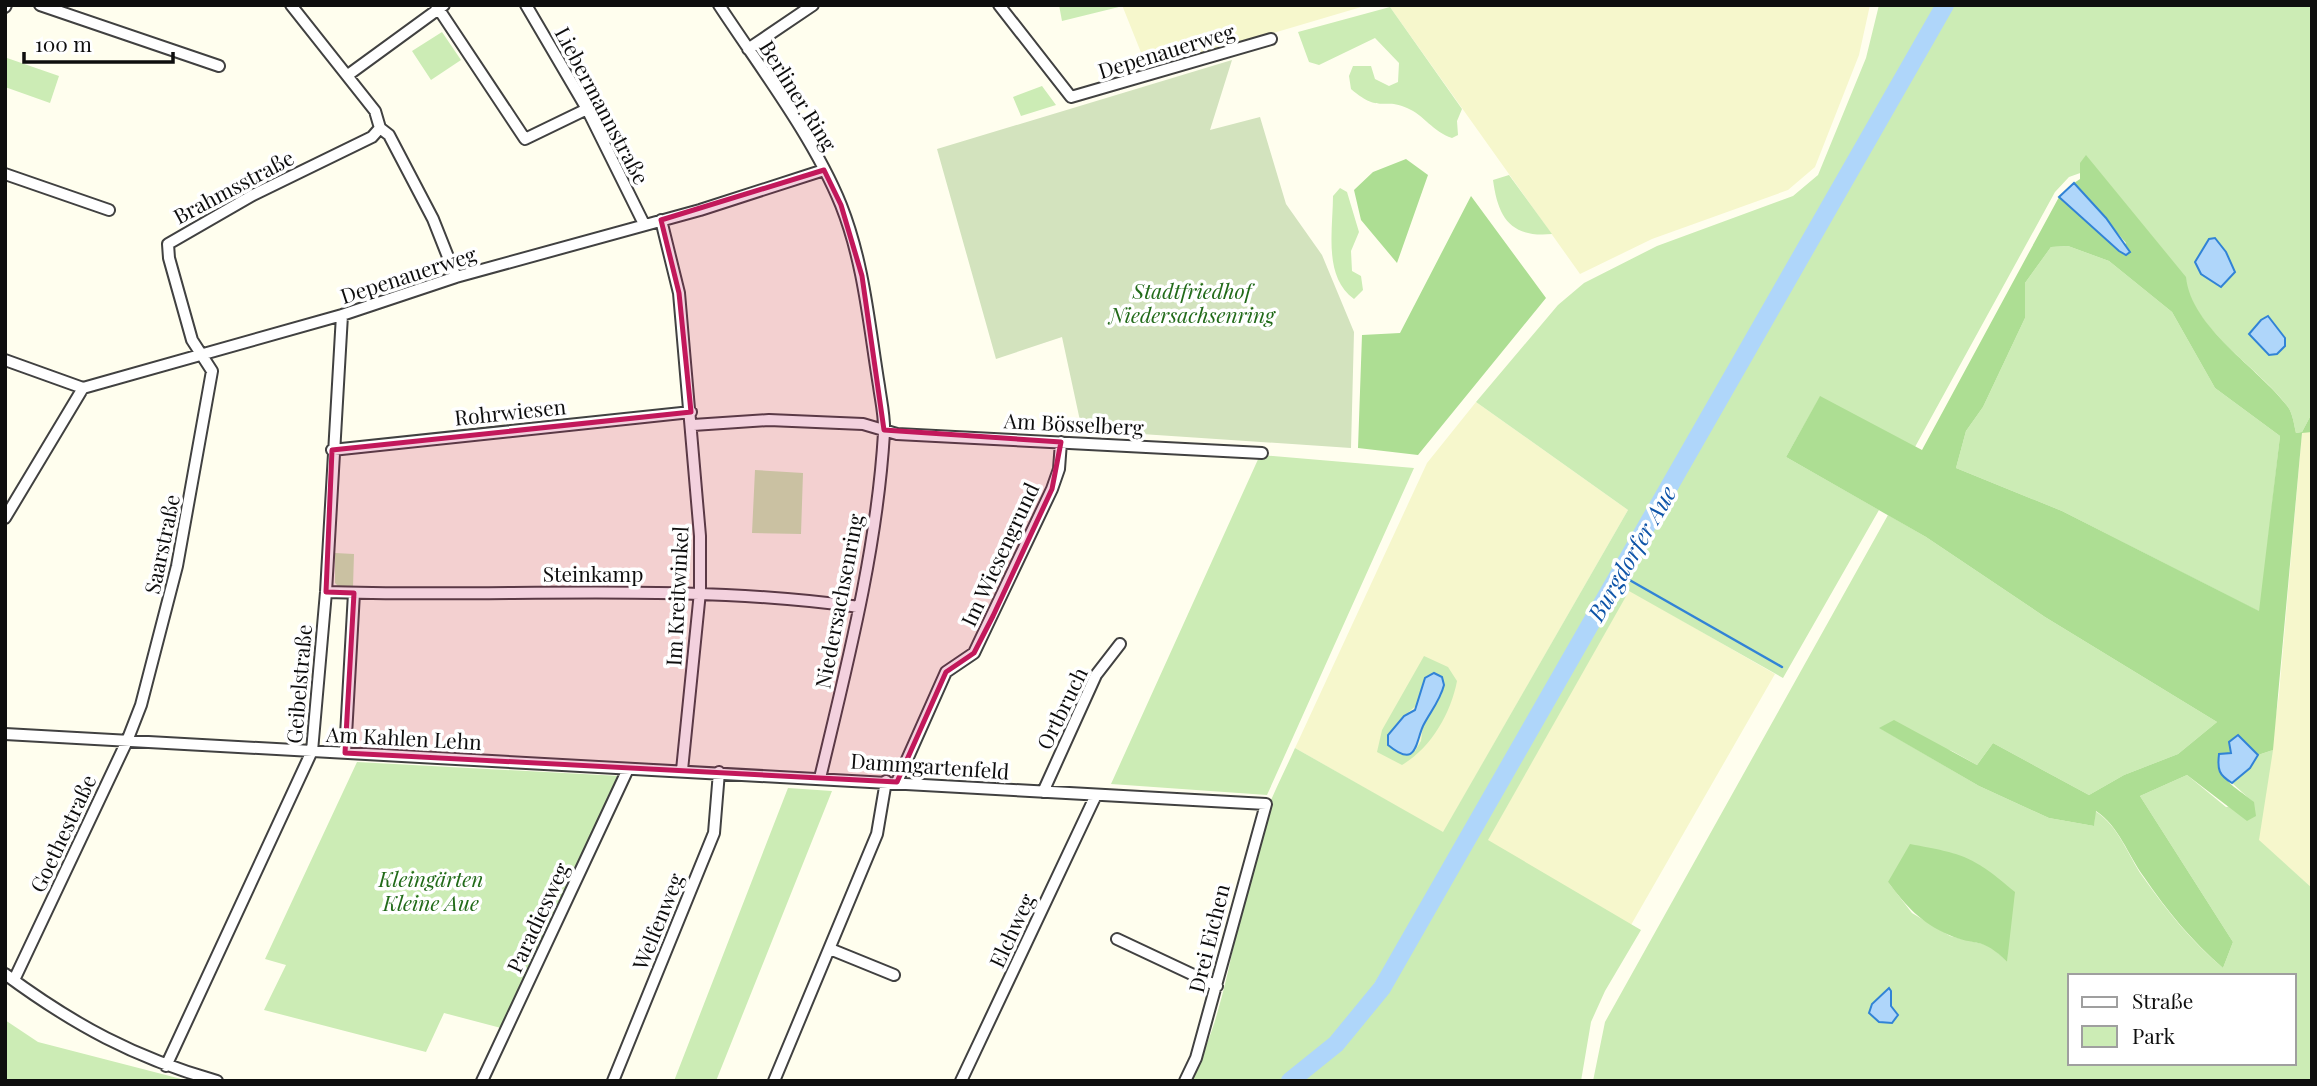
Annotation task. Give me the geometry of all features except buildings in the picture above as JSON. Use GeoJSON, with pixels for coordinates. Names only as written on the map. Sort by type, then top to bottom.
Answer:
{"type":"FeatureCollection","features":[{"type":"Feature","properties":{"kind":"street"},"geometry":{"type":"LineString","coordinates":[[40,5],[219,66]]}},
{"type":"Feature","properties":{"kind":"street"},"geometry":{"type":"LineString","coordinates":[[291,5],[375,111],[380,128],[389,135],[412,176],[456,277]]}},
{"type":"Feature","properties":{"kind":"street","name":"Liebermannstraße"},"geometry":{"type":"LineString","coordinates":[[526,5],[587,108],[644,224]]}},
{"type":"Feature","properties":{"kind":"street","name":"Berliner Ring"},"geometry":{"type":"LineString","coordinates":[[719,5],[824,170]]}},
{"type":"Feature","properties":{"kind":"street"},"geometry":{"type":"LineString","coordinates":[[748,49],[813,5]]}},
{"type":"Feature","properties":{"kind":"street","name":"Depenauerweg"},"geometry":{"type":"LineString","coordinates":[[999,5],[1071,97],[1271,39]]}},
{"type":"Feature","properties":{"kind":"street"},"geometry":{"type":"LineString","coordinates":[[348,75],[440,6],[525,139],[587,108]]}},
{"type":"Feature","properties":{"kind":"street","name":"Brahmsstraße"},"geometry":{"type":"LineString","coordinates":[[201,354],[192,340],[169,258],[169,244],[253,195],[372,137],[380,128]]}},
{"type":"Feature","properties":{"kind":"street","name":"Depenauerweg"},"geometry":{"type":"LineString","coordinates":[[83,388],[342,315],[456,277],[700,211],[824,170]]}},
{"type":"Feature","properties":{"kind":"street","name":"Niedersachsenring"},"geometry":{"type":"LineString","coordinates":[[820,778],[859,607],[875,515],[884,430],[873,337],[862,276],[841,205],[824,170]]}},
{"type":"Feature","properties":{"kind":"street"},"geometry":{"type":"LineString","coordinates":[[5,174],[109,210]]}},
{"type":"Feature","properties":{"kind":"street","name":"Im Kreitwinkel"},"geometry":{"type":"LineString","coordinates":[[661,220],[679,293],[693,425],[700,536],[699,592],[682,770]]}},
{"type":"Feature","properties":{"kind":"street","name":"Geibelstraße"},"geometry":{"type":"LineString","coordinates":[[166,1066],[313,751],[326,592],[332,450],[342,315]]}},
{"type":"Feature","properties":{"kind":"street","name":"Saarstraße"},"geometry":{"type":"LineString","coordinates":[[127,741],[149,677],[188,517],[212,371],[201,354]]}},
{"type":"Feature","properties":{"kind":"street"},"geometry":{"type":"LineString","coordinates":[[5,518],[83,388],[6,361]]}},
{"type":"Feature","properties":{"kind":"street","name":"Rohrwiesen"},"geometry":{"type":"LineString","coordinates":[[332,450],[691,412]]}},
{"type":"Feature","properties":{"kind":"street"},"geometry":{"type":"LineString","coordinates":[[693,425],[769,420],[863,424],[884,430]]}},
{"type":"Feature","properties":{"kind":"street","name":"Am Bösselberg"},"geometry":{"type":"LineString","coordinates":[[884,430],[1262,453]]}},
{"type":"Feature","properties":{"kind":"street","name":"Im Wiesengrund"},"geometry":{"type":"LineString","coordinates":[[774,1081],[877,834],[891,782],[946,672],[974,653],[993,616],[1052,489],[1059,469],[1061,442]]}},
{"type":"Feature","properties":{"kind":"street","name":"Steinkamp"},"geometry":{"type":"LineString","coordinates":[[326,592],[699,592],[771,596],[859,607]]}},
{"type":"Feature","properties":{"kind":"street"},"geometry":{"type":"LineString","coordinates":[[345,753],[354,593]]}},
{"type":"Feature","properties":{"kind":"street","name":"Ortbruch"},"geometry":{"type":"LineString","coordinates":[[1043,792],[1096,675],[1120,644]]}},
{"type":"Feature","properties":{"kind":"street","name":"Am Kahlen Lehn"},"geometry":{"type":"LineString","coordinates":[[5,734],[590,768]]}},
{"type":"Feature","properties":{"kind":"street","name":"Goethestraße"},"geometry":{"type":"LineString","coordinates":[[9,977],[127,741]]}},
{"type":"Feature","properties":{"kind":"street","name":"Dammgartenfeld"},"geometry":{"type":"LineString","coordinates":[[590,768],[682,770],[1266,804]]}},
{"type":"Feature","properties":{"kind":"street","name":"Paradiesweg"},"geometry":{"type":"LineString","coordinates":[[482,1081],[628,769]]}},
{"type":"Feature","properties":{"kind":"street","name":"Welfenweg"},"geometry":{"type":"LineString","coordinates":[[613,1081],[713,833],[719,772]]}},
{"type":"Feature","properties":{"kind":"street","name":"Elchweg"},"geometry":{"type":"LineString","coordinates":[[961,1081],[1096,795]]}},
{"type":"Feature","properties":{"kind":"street","name":"Drei Eichen"},"geometry":{"type":"LineString","coordinates":[[1185,1081],[1196,1058],[1248,860],[1266,804]]}},
{"type":"Feature","properties":{"kind":"street"},"geometry":{"type":"LineString","coordinates":[[1117,939],[1217,986]]}},
{"type":"Feature","properties":{"kind":"street"},"geometry":{"type":"LineString","coordinates":[[830,948],[894,975]]}},
{"type":"Feature","properties":{"kind":"street"},"geometry":{"type":"LineString","coordinates":[[9,977],[83,1029],[166,1066],[217,1081]]}},
{"type":"Feature","properties":{"kind":"highlighted area"},"geometry":{"type":"Polygon","coordinates":[[[824,170],[841,205],[862,276],[884,430],[1061,442],[1052,489],[993,616],[974,653],[946,672],[897,782],[345,753],[354,593],[326,592],[332,450],[691,412],[679,293],[661,220],[824,170]]]}},
{"type":"Feature","properties":{"kind":"green space"},"geometry":{"type":"Polygon","coordinates":[[[1059,5],[1122,5],[1123,6],[1062,21],[1059,5]]]}},
{"type":"Feature","properties":{"kind":"green space"},"geometry":{"type":"Polygon","coordinates":[[[1122,5],[1368,5],[1148,70],[1122,5]]]}},
{"type":"Feature","properties":{"kind":"green space"},"geometry":{"type":"Polygon","coordinates":[[[1870,5],[1859,55],[1815,167],[1788,190],[1652,239],[1580,274],[1390,7],[1870,5]]]}},
{"type":"Feature","properties":{"kind":"green space"},"geometry":{"type":"Polygon","coordinates":[[[1879,5],[1939,5],[1459,842],[1369,993],[1325,1045],[1279,1081],[1190,1081],[1204,1052],[1224,990],[1259,832],[1295,748],[1443,832],[1628,510],[1476,402],[1558,305],[1584,283],[1657,246],[1793,196],[1818,175],[1866,58],[1879,5]]]}},
{"type":"Feature","properties":{"kind":"green space"},"geometry":{"type":"Polygon","coordinates":[[[1949,5],[2312,5],[2312,413],[2302,432],[2296,433],[2290,410],[2275,392],[2200,314],[2190,296],[2185,277],[2086,156],[2083,172],[2069,177],[2055,192],[1915,447],[1820,397],[1786,457],[1879,510],[1783,678],[1629,591],[1488,840],[1641,930],[1605,991],[1591,1022],[1581,1081],[1298,1081],[1338,1047],[1386,989],[1949,5]]]}},
{"type":"Feature","properties":{"kind":"green space"},"geometry":{"type":"Polygon","coordinates":[[[1390,7],[1462,109],[1457,121],[1458,135],[1452,138],[1445,135],[1407,108],[1369,101],[1351,89],[1349,76],[1353,66],[1371,66],[1375,79],[1389,86],[1398,82],[1399,63],[1375,38],[1319,65],[1309,62],[1298,32],[1390,7]]]}},
{"type":"Feature","properties":{"kind":"green space"},"geometry":{"type":"Polygon","coordinates":[[[442,32],[461,60],[431,80],[412,51],[442,32]]]}},
{"type":"Feature","properties":{"kind":"green space"},"geometry":{"type":"Polygon","coordinates":[[[7,58],[59,76],[50,103],[5,87],[7,58]]]}},
{"type":"Feature","properties":{"kind":"green space","name":"Stadtfriedhof Niedersachsenring"},"geometry":{"type":"Polygon","coordinates":[[[1232,60],[1210,130],[1260,117],[1286,204],[1322,255],[1354,332],[1351,448],[1082,430],[1062,337],[996,359],[937,149],[1232,60]]]}},
{"type":"Feature","properties":{"kind":"green space"},"geometry":{"type":"Polygon","coordinates":[[[1042,86],[1056,105],[1021,116],[1013,97],[1042,86]]]}},
{"type":"Feature","properties":{"kind":"green space"},"geometry":{"type":"Polygon","coordinates":[[[2086,155],[2186,277],[2191,296],[2200,313],[2213,330],[2288,407],[2296,433],[2302,432],[2312,413],[2312,432],[2302,433],[2273,750],[2258,755],[2238,735],[2231,753],[2219,755],[2224,777],[2254,802],[2256,816],[2247,821],[2187,775],[2140,796],[2233,942],[2223,968],[2171,914],[2117,833],[2096,811],[2094,826],[2049,818],[1979,786],[1879,728],[1894,720],[1977,765],[1993,743],[2089,795],[2124,775],[2178,754],[2217,722],[2045,617],[1926,537],[1786,457],[1820,396],[1922,450],[2059,197],[2119,251],[2126,243],[2074,183],[2080,179],[2080,163],[2086,155]],[[2068,246],[2051,247],[2025,283],[2025,318],[1983,407],[1966,431],[1956,468],[2062,511],[2259,611],[2280,436],[2215,388],[2172,312],[2109,261],[2068,246]]]}},
{"type":"Feature","properties":{"kind":"green space"},"geometry":{"type":"Polygon","coordinates":[[[1406,159],[1428,175],[1397,263],[1361,220],[1354,190],[1373,172],[1406,159]]]}},
{"type":"Feature","properties":{"kind":"green space"},"geometry":{"type":"Polygon","coordinates":[[[1509,175],[1552,234],[1526,232],[1516,228],[1503,214],[1498,205],[1493,180],[1509,175]]]}},
{"type":"Feature","properties":{"kind":"green space"},"geometry":{"type":"Polygon","coordinates":[[[1340,188],[1347,192],[1359,232],[1351,251],[1352,271],[1361,276],[1363,290],[1354,299],[1344,290],[1338,278],[1332,252],[1333,196],[1340,188]]]}},
{"type":"Feature","properties":{"kind":"green space"},"geometry":{"type":"Polygon","coordinates":[[[1471,196],[1546,298],[1418,455],[1358,448],[1362,335],[1400,333],[1471,196]]]}},
{"type":"Feature","properties":{"kind":"green space"},"geometry":{"type":"Polygon","coordinates":[[[2068,246],[2109,261],[2172,312],[2215,388],[2280,436],[2260,612],[2062,511],[1956,468],[1966,431],[1983,407],[2025,318],[2025,283],[2051,247],[2068,246]]]}},
{"type":"Feature","properties":{"kind":"green space"},"geometry":{"type":"Polygon","coordinates":[[[1476,402],[1628,510],[1443,833],[1295,748],[1427,463],[1476,402]]]}},
{"type":"Feature","properties":{"kind":"green space"},"geometry":{"type":"Polygon","coordinates":[[[2302,432],[2312,432],[2312,888],[2258,840],[2279,694],[2302,432]]]}},
{"type":"Feature","properties":{"kind":"green space"},"geometry":{"type":"Polygon","coordinates":[[[1260,455],[1414,468],[1267,795],[1111,784],[1260,455]]]}},
{"type":"Feature","properties":{"kind":"green space"},"geometry":{"type":"Polygon","coordinates":[[[755,470],[803,473],[801,534],[752,533],[755,470]]]}},
{"type":"Feature","properties":{"kind":"green space"},"geometry":{"type":"Polygon","coordinates":[[[1888,515],[1926,537],[2045,617],[2217,722],[2178,754],[2124,775],[2089,795],[1993,743],[1977,765],[1952,751],[1880,728],[1979,786],[2049,818],[2094,826],[2095,811],[2117,832],[2143,877],[2170,914],[2223,968],[2233,942],[2140,796],[2187,775],[2226,807],[2254,803],[2232,783],[2250,768],[2258,755],[2273,750],[2259,840],[2312,888],[2312,1081],[1593,1081],[1605,1022],[1888,515]],[[1888,882],[1912,913],[1950,936],[1991,946],[2007,962],[2008,931],[1888,882]]]}},
{"type":"Feature","properties":{"kind":"green space"},"geometry":{"type":"Polygon","coordinates":[[[335,553],[354,554],[353,587],[339,587],[335,583],[335,553]]]}},
{"type":"Feature","properties":{"kind":"green space"},"geometry":{"type":"Polygon","coordinates":[[[1629,590],[1775,674],[1631,925],[1487,841],[1629,590]]]}},
{"type":"Feature","properties":{"kind":"green space"},"geometry":{"type":"Polygon","coordinates":[[[1424,656],[1448,667],[1457,681],[1454,693],[1445,717],[1422,749],[1402,765],[1377,752],[1382,730],[1424,656]],[[1442,694],[1418,704],[1404,716],[1415,751],[1421,741],[1423,726],[1442,694]]]}},
{"type":"Feature","properties":{"kind":"green space","name":"Kleingärten Kleine Aue"},"geometry":{"type":"Polygon","coordinates":[[[357,762],[620,776],[501,1028],[444,1013],[426,1052],[264,1010],[286,965],[265,959],[357,762]]]}},
{"type":"Feature","properties":{"kind":"green space"},"geometry":{"type":"Polygon","coordinates":[[[788,788],[832,791],[716,1081],[674,1081],[788,788]]]}},
{"type":"Feature","properties":{"kind":"green space"},"geometry":{"type":"Polygon","coordinates":[[[1910,844],[1967,858],[2015,892],[2007,962],[1985,945],[1959,939],[1930,925],[1901,899],[1888,882],[1910,844]]]}},
{"type":"Feature","properties":{"kind":"green space"},"geometry":{"type":"Polygon","coordinates":[[[5,1020],[38,1042],[189,1081],[5,1081],[5,1020]]]}},
{"type":"Feature","properties":{"kind":"water"},"geometry":{"type":"Polygon","coordinates":[[[2074,183],[2106,218],[2130,252],[2126,255],[2119,251],[2059,197],[2074,183]]]}},
{"type":"Feature","properties":{"kind":"water"},"geometry":{"type":"Polygon","coordinates":[[[2215,238],[2226,252],[2235,272],[2221,287],[2201,274],[2195,262],[2209,239],[2215,238]]]}},
{"type":"Feature","properties":{"kind":"water"},"geometry":{"type":"Polygon","coordinates":[[[2268,316],[2285,338],[2285,346],[2277,354],[2269,355],[2249,334],[2268,316]]]}},
{"type":"Feature","properties":{"kind":"water"},"geometry":{"type":"Polygon","coordinates":[[[1434,673],[1442,677],[1444,685],[1416,746],[1410,754],[1405,755],[1388,745],[1388,735],[1404,716],[1415,710],[1425,678],[1434,673]]]}},
{"type":"Feature","properties":{"kind":"water"},"geometry":{"type":"Polygon","coordinates":[[[2238,735],[2258,755],[2250,768],[2232,783],[2220,772],[2219,754],[2231,753],[2229,742],[2238,735]]]}},
{"type":"Feature","properties":{"kind":"water"},"geometry":{"type":"Polygon","coordinates":[[[1889,988],[1891,1006],[1898,1015],[1892,1023],[1879,1022],[1869,1013],[1872,1004],[1889,988]]]}},
{"type":"Feature","properties":{"kind":"waterway","name":"Burgdorfer Aue"},"geometry":{"type":"LineString","coordinates":[[1290,1081],[1336,1044],[1382,988],[1945,5]]}},
{"type":"Feature","properties":{"kind":"waterway"},"geometry":{"type":"LineString","coordinates":[[1619,574],[1782,667]]}}]}
